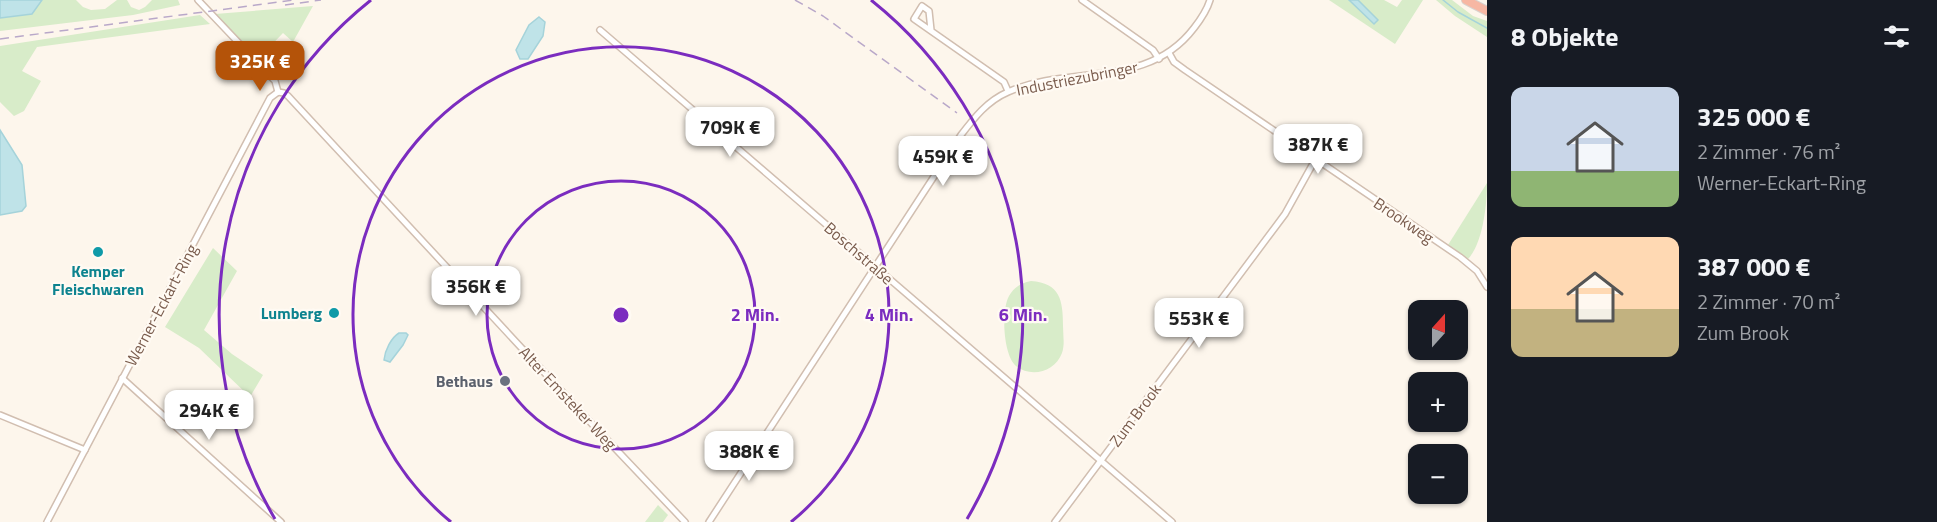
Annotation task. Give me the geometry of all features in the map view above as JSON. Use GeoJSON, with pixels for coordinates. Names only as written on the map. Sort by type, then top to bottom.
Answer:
{"type":"FeatureCollection","features":[{"type":"Feature","properties":{"kind":"highway"},"geometry":{"type":"LineString","coordinates":[[1467,1],[1487,5]]}},
{"type":"Feature","properties":{"kind":"highway"},"geometry":{"type":"LineString","coordinates":[[1467,1],[1487,11]]}},
{"type":"Feature","properties":{"kind":"street"},"geometry":{"type":"LineString","coordinates":[[198,0],[275,81],[278,92]]}},
{"type":"Feature","properties":{"kind":"street"},"geometry":{"type":"LineString","coordinates":[[1082,0],[1153,50],[1159,59]]}},
{"type":"Feature","properties":{"kind":"street","name":"Industriezubringer"},"geometry":{"type":"LineString","coordinates":[[709,522],[961,135],[976,116],[992,101],[1008,92],[1036,83],[1125,69],[1159,59],[1169,53],[1190,33],[1200,20],[1210,0]]}},
{"type":"Feature","properties":{"kind":"street","name":"Boschstraße"},"geometry":{"type":"LineString","coordinates":[[600,30],[1172,522]]}},
{"type":"Feature","properties":{"kind":"street"},"geometry":{"type":"LineString","coordinates":[[931,30],[1004,82],[1008,92]]}},
{"type":"Feature","properties":{"kind":"street","name":"Brookweg"},"geometry":{"type":"LineString","coordinates":[[1169,53],[1174,62],[1460,257],[1477,271],[1487,287]]}},
{"type":"Feature","properties":{"kind":"street","name":"Werner-Eckart-Ring"},"geometry":{"type":"LineString","coordinates":[[47,522],[270,98],[278,92]]}},
{"type":"Feature","properties":{"kind":"street","name":"Alter Emsteker Weg"},"geometry":{"type":"LineString","coordinates":[[278,92],[284,93],[300,108],[685,522]]}},
{"type":"Feature","properties":{"kind":"street","name":"Zum Brook"},"geometry":{"type":"LineString","coordinates":[[1055,522],[1285,214],[1315,160]]}},
{"type":"Feature","properties":{"kind":"street"},"geometry":{"type":"LineString","coordinates":[[122,378],[281,522]]}},
{"type":"Feature","properties":{"kind":"street"},"geometry":{"type":"LineString","coordinates":[[0,415],[85,450]]}},
{"type":"Feature","properties":{"kind":"green space"},"geometry":{"type":"Polygon","coordinates":[[[42,0],[76,0],[83,7],[91,10],[105,9],[117,0],[127,0],[131,7],[139,10],[152,0],[178,0],[180,5],[133,15],[0,31],[0,18],[32,14],[42,0]]]}},
{"type":"Feature","properties":{"kind":"green space"},"geometry":{"type":"Polygon","coordinates":[[[1329,0],[1349,0],[1374,24],[1378,20],[1358,0],[1384,0],[1397,7],[1402,0],[1423,0],[1395,44],[1329,0]]]}},
{"type":"Feature","properties":{"kind":"green space"},"geometry":{"type":"Polygon","coordinates":[[[1436,0],[1452,0],[1473,16],[1487,21],[1487,37],[1455,16],[1436,0]]]}},
{"type":"Feature","properties":{"kind":"green space"},"geometry":{"type":"Polygon","coordinates":[[[313,6],[293,42],[283,33],[259,58],[215,14],[313,6]]]}},
{"type":"Feature","properties":{"kind":"green space"},"geometry":{"type":"Polygon","coordinates":[[[200,15],[210,24],[37,47],[22,71],[41,81],[24,111],[14,116],[0,102],[0,46],[200,15]]]}},
{"type":"Feature","properties":{"kind":"green space"},"geometry":{"type":"Polygon","coordinates":[[[1487,183],[1481,233],[1468,259],[1448,245],[1487,183]]]}},
{"type":"Feature","properties":{"kind":"green space"},"geometry":{"type":"Polygon","coordinates":[[[213,248],[237,271],[204,330],[232,354],[263,375],[250,397],[199,348],[165,327],[213,248]]]}},
{"type":"Feature","properties":{"kind":"green space"},"geometry":{"type":"Polygon","coordinates":[[[1031,281],[1041,282],[1054,289],[1061,301],[1063,317],[1064,343],[1059,360],[1048,369],[1035,372],[1022,370],[1012,360],[1006,343],[1004,321],[1006,303],[1013,290],[1031,281]]]}},
{"type":"Feature","properties":{"kind":"green space"},"geometry":{"type":"Polygon","coordinates":[[[658,505],[668,515],[663,522],[645,522],[658,505]]]}},
{"type":"Feature","properties":{"kind":"water"},"geometry":{"type":"Polygon","coordinates":[[[0,0],[42,0],[32,14],[0,18],[0,0]]]}},
{"type":"Feature","properties":{"kind":"water"},"geometry":{"type":"Polygon","coordinates":[[[1349,0],[1358,0],[1378,20],[1374,24],[1349,0]]]}},
{"type":"Feature","properties":{"kind":"water"},"geometry":{"type":"Polygon","coordinates":[[[539,17],[545,22],[543,36],[528,59],[520,59],[516,50],[529,25],[539,17]]]}},
{"type":"Feature","properties":{"kind":"water"},"geometry":{"type":"Polygon","coordinates":[[[0,130],[22,165],[26,206],[22,211],[0,215],[0,130]]]}},
{"type":"Feature","properties":{"kind":"water"},"geometry":{"type":"Polygon","coordinates":[[[399,333],[408,335],[403,345],[390,362],[384,360],[389,345],[399,333]]]}},
{"type":"Feature","properties":{"kind":"waterway"},"geometry":{"type":"LineString","coordinates":[[1443,0],[1458,12],[1487,28]]}},
{"type":"Feature","properties":{"kind":"railway"},"geometry":{"type":"LineString","coordinates":[[0,39],[294,0]]}},
{"type":"Feature","properties":{"kind":"railway"},"geometry":{"type":"LineString","coordinates":[[285,5],[321,0]]}},
{"type":"Feature","properties":{"kind":"railway"},"geometry":{"type":"LineString","coordinates":[[795,0],[823,16],[957,113]]}},
{"type":"Feature","properties":{"kind":"place","name":"Kemper Fleischwaren"},"geometry":{"type":"Point","coordinates":[98,252]}},
{"type":"Feature","properties":{"kind":"place","name":"Lumberg"},"geometry":{"type":"Point","coordinates":[334,313]}},
{"type":"Feature","properties":{"kind":"place","name":"Bethaus"},"geometry":{"type":"Point","coordinates":[505,381]}}]}
